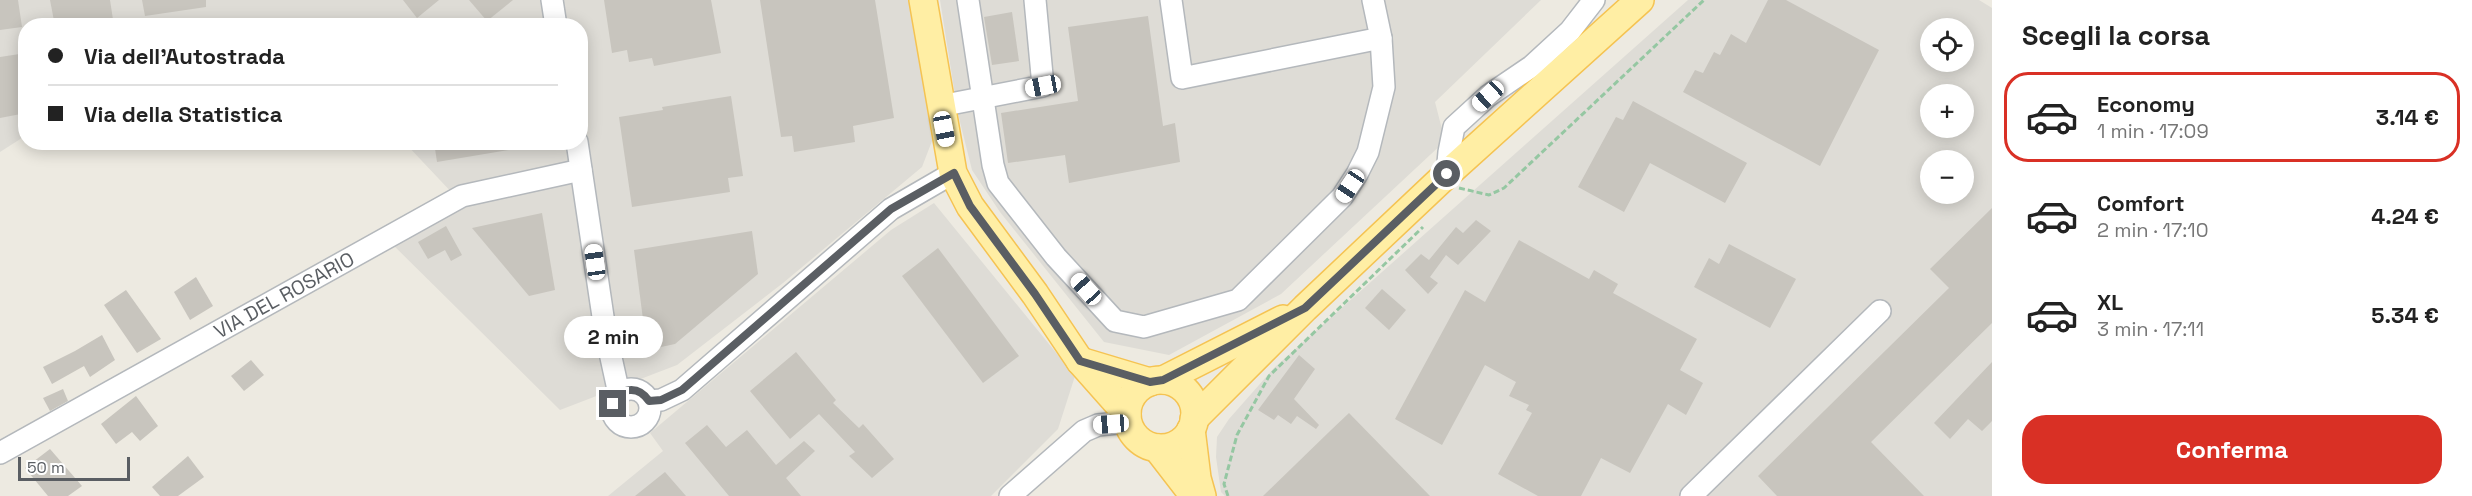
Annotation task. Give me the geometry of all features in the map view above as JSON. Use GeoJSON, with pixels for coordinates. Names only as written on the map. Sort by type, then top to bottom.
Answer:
{"type":"FeatureCollection","features":[{"type":"Feature","properties":{"kind":"main road"},"geometry":{"type":"LineString","coordinates":[[923,0],[940,106],[954,173],[970,206],[1035,294],[1080,361],[1128,418],[1139,440],[1157,448],[1194,496]]}},
{"type":"Feature","properties":{"kind":"main road"},"geometry":{"type":"LineString","coordinates":[[1157,448],[1177,444],[1193,424],[1305,308],[1454,182],[1640,0]]}},
{"type":"Feature","properties":{"kind":"main road"},"geometry":{"type":"LineString","coordinates":[[1128,418],[1133,394],[1305,308]]}},
{"type":"Feature","properties":{"kind":"main road"},"geometry":{"type":"LineString","coordinates":[[1080,361],[1156,381],[1174,382],[1183,388],[1194,408],[1197,478],[1202,496]]}},
{"type":"Feature","properties":{"kind":"street"},"geometry":{"type":"LineString","coordinates":[[552,0],[555,18]]}},
{"type":"Feature","properties":{"kind":"street"},"geometry":{"type":"LineString","coordinates":[[968,0],[982,98],[998,183],[1056,257],[1115,321],[1144,327],[1238,300],[1342,197],[1368,152],[1384,87],[1381,38],[1372,0]]}},
{"type":"Feature","properties":{"kind":"street"},"geometry":{"type":"LineString","coordinates":[[940,106],[1043,86],[1035,0]]}},
{"type":"Feature","properties":{"kind":"street"},"geometry":{"type":"LineString","coordinates":[[1171,0],[1182,78],[1381,38]]}},
{"type":"Feature","properties":{"kind":"street"},"geometry":{"type":"LineString","coordinates":[[1454,182],[1454,127],[1488,96],[1532,66],[1570,32],[1594,0]]}},
{"type":"Feature","properties":{"kind":"street"},"geometry":{"type":"LineString","coordinates":[[578,150],[605,330],[619,394]]}},
{"type":"Feature","properties":{"kind":"street","name":"VIA DEL ROSARIO"},"geometry":{"type":"LineString","coordinates":[[0,453],[462,196],[581,170]]}},
{"type":"Feature","properties":{"kind":"street"},"geometry":{"type":"LineString","coordinates":[[649,401],[661,400],[682,390],[891,209],[954,173]]}},
{"type":"Feature","properties":{"kind":"street"},"geometry":{"type":"LineString","coordinates":[[1691,496],[1880,311]]}},
{"type":"Feature","properties":{"kind":"street"},"geometry":{"type":"LineString","coordinates":[[629,389],[645,396],[649,401],[650,413],[644,423],[633,428],[621,425],[614,416],[613,404],[619,394],[629,389]]}},
{"type":"Feature","properties":{"kind":"street"},"geometry":{"type":"LineString","coordinates":[[1010,496],[1084,431],[1128,418]]}},
{"type":"Feature","properties":{"kind":"path"},"geometry":{"type":"LineString","coordinates":[[1454,182],[1488,195],[1504,188],[1704,0]]}},
{"type":"Feature","properties":{"kind":"path"},"geometry":{"type":"LineString","coordinates":[[1228,496],[1224,484],[1237,435],[1269,376],[1428,223]]}},
{"type":"Feature","properties":{"kind":"shaded area"},"geometry":{"type":"Polygon","coordinates":[[[0,0],[911,0],[932,141],[922,167],[783,283],[677,365],[560,410],[385,237],[455,196],[412,150],[588,150],[588,18],[18,18],[18,140],[0,152],[0,0]]]}},
{"type":"Feature","properties":{"kind":"shaded area"},"geometry":{"type":"Polygon","coordinates":[[[940,0],[1541,0],[1435,102],[1445,141],[1281,294],[1169,355],[1104,342],[1000,212],[972,170],[958,114],[940,0]]]}},
{"type":"Feature","properties":{"kind":"shaded area"},"geometry":{"type":"Polygon","coordinates":[[[1688,0],[1979,0],[1992,8],[1992,496],[1225,496],[1221,492],[1216,457],[1217,437],[1229,419],[1274,368],[1688,0]]]}},
{"type":"Feature","properties":{"kind":"shaded area"},"geometry":{"type":"Polygon","coordinates":[[[934,203],[1075,376],[1058,429],[991,496],[608,496],[663,451],[650,433],[891,230],[934,203]]]}},
{"type":"Feature","properties":{"kind":"building"},"geometry":{"type":"Polygon","coordinates":[[[0,0],[18,0],[21,18],[18,18],[18,28],[0,30],[0,0]]]}},
{"type":"Feature","properties":{"kind":"building"},"geometry":{"type":"Polygon","coordinates":[[[50,0],[110,0],[113,18],[53,18],[50,0]]]}},
{"type":"Feature","properties":{"kind":"building"},"geometry":{"type":"Polygon","coordinates":[[[142,0],[206,0],[206,7],[145,16],[142,0]]]}},
{"type":"Feature","properties":{"kind":"building"},"geometry":{"type":"Polygon","coordinates":[[[403,0],[439,0],[417,18],[403,0]]]}},
{"type":"Feature","properties":{"kind":"building"},"geometry":{"type":"Polygon","coordinates":[[[469,0],[513,0],[491,18],[484,18],[469,0]]]}},
{"type":"Feature","properties":{"kind":"building"},"geometry":{"type":"Polygon","coordinates":[[[604,0],[711,0],[721,53],[654,66],[652,58],[629,62],[627,50],[612,53],[604,0]]]}},
{"type":"Feature","properties":{"kind":"building"},"geometry":{"type":"Polygon","coordinates":[[[760,0],[875,0],[894,118],[853,126],[855,142],[794,152],[792,136],[781,137],[760,0]]]}},
{"type":"Feature","properties":{"kind":"building"},"geometry":{"type":"Polygon","coordinates":[[[1768,0],[1786,0],[1879,50],[1820,166],[1683,92],[1695,70],[1703,73],[1714,52],[1720,55],[1731,34],[1746,43],[1768,0]]]}},
{"type":"Feature","properties":{"kind":"building"},"geometry":{"type":"Polygon","coordinates":[[[1012,12],[1019,61],[992,65],[984,17],[1012,12]]]}},
{"type":"Feature","properties":{"kind":"building"},"geometry":{"type":"Polygon","coordinates":[[[1148,16],[1163,126],[1175,123],[1180,162],[1069,183],[1065,155],[1008,163],[1001,113],[1078,101],[1068,27],[1148,16]]]}},
{"type":"Feature","properties":{"kind":"building"},"geometry":{"type":"Polygon","coordinates":[[[18,54],[18,115],[0,118],[0,57],[18,54]]]}},
{"type":"Feature","properties":{"kind":"building"},"geometry":{"type":"Polygon","coordinates":[[[731,96],[743,176],[728,178],[730,192],[632,207],[619,117],[663,110],[662,107],[731,96]]]}},
{"type":"Feature","properties":{"kind":"building"},"geometry":{"type":"Polygon","coordinates":[[[1633,101],[1747,163],[1725,203],[1650,163],[1624,212],[1578,187],[1616,117],[1623,120],[1633,101]]]}},
{"type":"Feature","properties":{"kind":"building"},"geometry":{"type":"Polygon","coordinates":[[[435,150],[509,150],[437,162],[435,150]]]}},
{"type":"Feature","properties":{"kind":"building"},"geometry":{"type":"Polygon","coordinates":[[[1992,208],[1992,323],[1871,442],[1924,496],[1777,496],[1758,476],[1949,288],[1930,269],[1992,208]]]}},
{"type":"Feature","properties":{"kind":"building"},"geometry":{"type":"Polygon","coordinates":[[[542,213],[555,290],[529,296],[472,228],[542,213]]]}},
{"type":"Feature","properties":{"kind":"building"},"geometry":{"type":"Polygon","coordinates":[[[1476,220],[1491,231],[1458,265],[1446,255],[1430,277],[1438,283],[1428,294],[1405,270],[1421,254],[1429,260],[1456,227],[1463,233],[1476,220]]]}},
{"type":"Feature","properties":{"kind":"building"},"geometry":{"type":"Polygon","coordinates":[[[446,226],[462,255],[451,261],[445,250],[428,259],[418,242],[446,226]]]}},
{"type":"Feature","properties":{"kind":"building"},"geometry":{"type":"Polygon","coordinates":[[[752,231],[758,274],[675,344],[647,350],[634,250],[752,231]]]}},
{"type":"Feature","properties":{"kind":"building"},"geometry":{"type":"Polygon","coordinates":[[[1519,240],[1589,279],[1594,270],[1618,284],[1613,293],[1697,339],[1680,370],[1703,383],[1686,415],[1668,404],[1630,473],[1601,458],[1581,496],[1538,496],[1498,474],[1532,413],[1526,410],[1529,405],[1509,396],[1516,382],[1485,365],[1442,445],[1395,419],[1465,290],[1485,302],[1519,240]]]}},
{"type":"Feature","properties":{"kind":"building"},"geometry":{"type":"Polygon","coordinates":[[[1729,244],[1796,279],[1770,328],[1694,287],[1709,258],[1719,264],[1729,244]]]}},
{"type":"Feature","properties":{"kind":"building"},"geometry":{"type":"Polygon","coordinates":[[[938,248],[1019,356],[983,383],[902,276],[938,248]]]}},
{"type":"Feature","properties":{"kind":"building"},"geometry":{"type":"Polygon","coordinates":[[[196,277],[213,306],[190,320],[174,292],[196,277]]]}},
{"type":"Feature","properties":{"kind":"building"},"geometry":{"type":"Polygon","coordinates":[[[1382,289],[1406,310],[1389,330],[1365,308],[1382,289]]]}},
{"type":"Feature","properties":{"kind":"building"},"geometry":{"type":"Polygon","coordinates":[[[126,290],[161,339],[137,353],[104,305],[126,290]]]}},
{"type":"Feature","properties":{"kind":"building"},"geometry":{"type":"Polygon","coordinates":[[[102,335],[115,360],[90,377],[84,366],[52,384],[43,367],[102,335]]]}},
{"type":"Feature","properties":{"kind":"building"},"geometry":{"type":"Polygon","coordinates":[[[796,352],[836,400],[833,403],[859,428],[863,424],[894,459],[872,478],[849,456],[855,452],[819,414],[790,439],[750,391],[796,352]]]}},
{"type":"Feature","properties":{"kind":"building"},"geometry":{"type":"Polygon","coordinates":[[[1299,355],[1315,369],[1294,399],[1319,425],[1316,429],[1297,416],[1291,424],[1278,415],[1274,420],[1258,410],[1299,355]]]}},
{"type":"Feature","properties":{"kind":"building"},"geometry":{"type":"Polygon","coordinates":[[[251,360],[264,375],[244,391],[231,376],[251,360]]]}},
{"type":"Feature","properties":{"kind":"building"},"geometry":{"type":"Polygon","coordinates":[[[1992,362],[1992,421],[1982,431],[1968,419],[1950,439],[1934,423],[1992,362]]]}},
{"type":"Feature","properties":{"kind":"building"},"geometry":{"type":"Polygon","coordinates":[[[63,389],[68,401],[50,411],[43,398],[63,389]]]}},
{"type":"Feature","properties":{"kind":"building"},"geometry":{"type":"Polygon","coordinates":[[[136,396],[158,426],[140,441],[132,432],[116,444],[101,424],[136,396]]]}},
{"type":"Feature","properties":{"kind":"building"},"geometry":{"type":"Polygon","coordinates":[[[1349,413],[1430,496],[1263,496],[1330,431],[1349,413]]]}},
{"type":"Feature","properties":{"kind":"building"},"geometry":{"type":"Polygon","coordinates":[[[707,425],[726,447],[747,430],[776,465],[804,441],[815,451],[786,478],[801,496],[729,496],[685,443],[707,425]]]}},
{"type":"Feature","properties":{"kind":"building"},"geometry":{"type":"Polygon","coordinates":[[[50,449],[82,486],[68,496],[48,496],[25,468],[50,449]]]}},
{"type":"Feature","properties":{"kind":"building"},"geometry":{"type":"Polygon","coordinates":[[[188,456],[204,477],[178,496],[160,496],[152,487],[188,456]]]}},
{"type":"Feature","properties":{"kind":"building"},"geometry":{"type":"Polygon","coordinates":[[[665,472],[686,496],[635,496],[665,472]]]}},
{"type":"Feature","properties":{"kind":"route"},"geometry":{"type":"LineString","coordinates":[[613,404],[619,394],[629,389],[641,392],[649,401],[661,400],[682,390],[891,209],[954,173],[970,206],[1035,294],[1080,361],[1150,382],[1163,380],[1305,308],[1447,174]]}}]}
